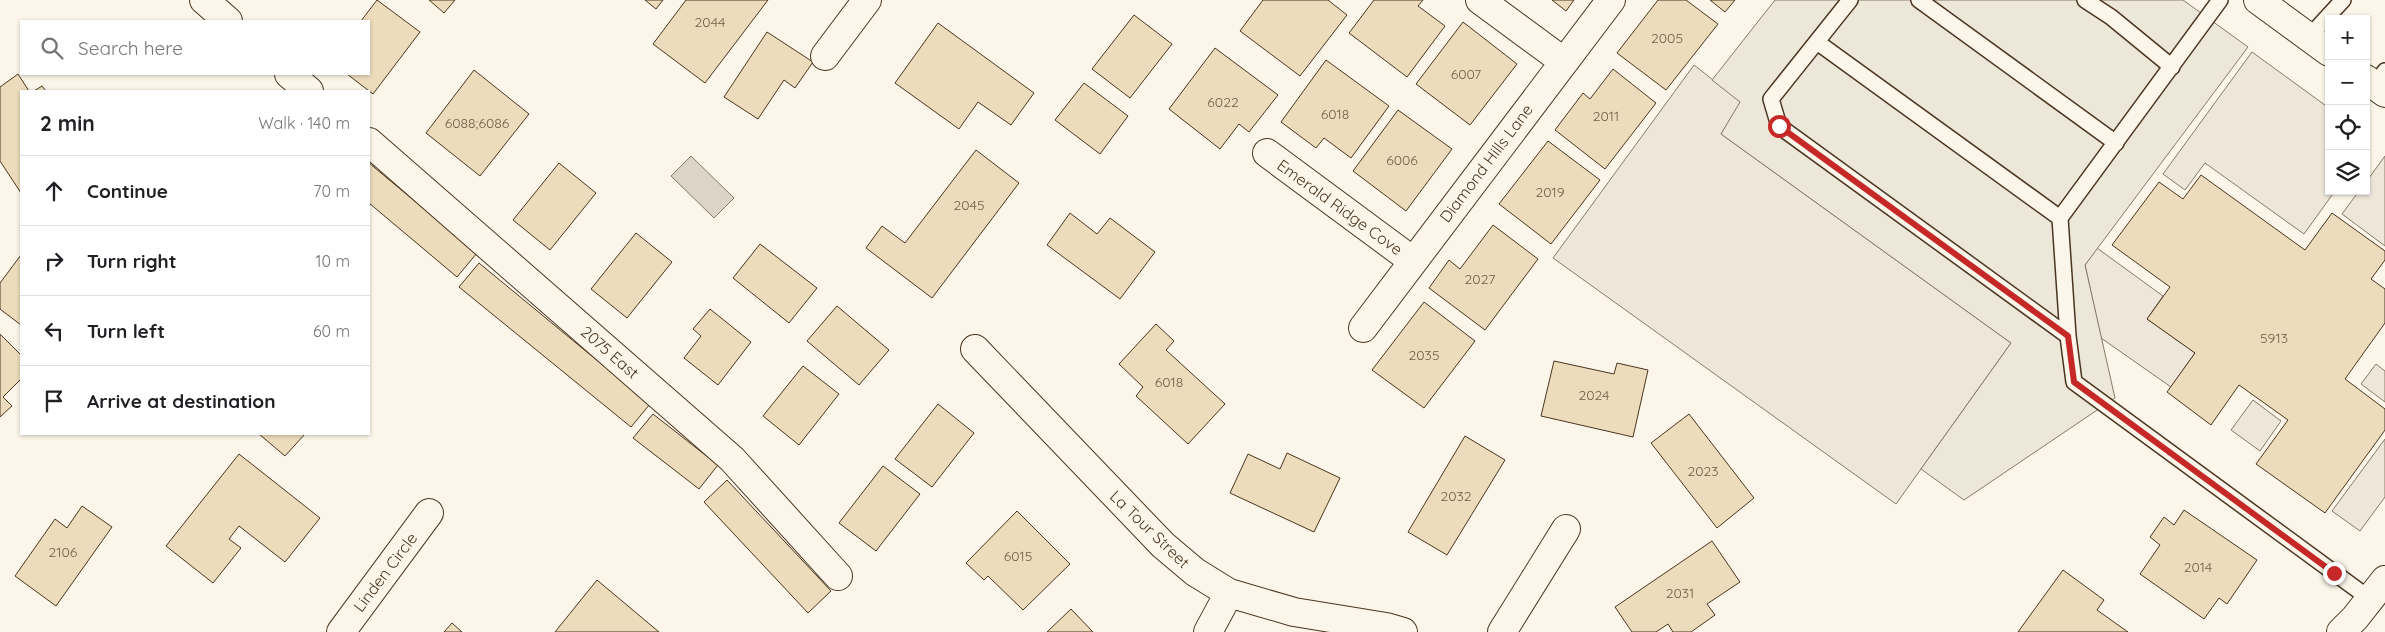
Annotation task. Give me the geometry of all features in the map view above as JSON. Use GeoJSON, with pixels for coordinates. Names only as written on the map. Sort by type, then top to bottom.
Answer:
{"type":"FeatureCollection","features":[{"type":"Feature","properties":{"kind":"street"},"geometry":{"type":"LineString","coordinates":[[204,0],[227,20]]}},
{"type":"Feature","properties":{"kind":"street"},"geometry":{"type":"LineString","coordinates":[[824,56],[867,0]]}},
{"type":"Feature","properties":{"kind":"street"},"geometry":{"type":"LineString","coordinates":[[1480,0],[1562,61]]}},
{"type":"Feature","properties":{"kind":"street","name":"Diamond Hills Lane"},"geometry":{"type":"LineString","coordinates":[[1363,328],[1562,61],[1610,0]]}},
{"type":"Feature","properties":{"kind":"street"},"geometry":{"type":"LineString","coordinates":[[2258,0],[2319,44]]}},
{"type":"Feature","properties":{"kind":"street"},"geometry":{"type":"LineString","coordinates":[[290,75],[308,90]]}},
{"type":"Feature","properties":{"kind":"street","name":"2075 East"},"geometry":{"type":"LineString","coordinates":[[370,143],[732,459],[838,576]]}},
{"type":"Feature","properties":{"kind":"street","name":"Emerald Ridge Cove"},"geometry":{"type":"LineString","coordinates":[[1267,154],[1413,261]]}},
{"type":"Feature","properties":{"kind":"street","name":"La Tour Street"},"geometry":{"type":"LineString","coordinates":[[975,349],[1163,545],[1195,572],[1229,593],[1294,612],[1386,627],[1403,632]]}},
{"type":"Feature","properties":{"kind":"street","name":"Linden Circle"},"geometry":{"type":"LineString","coordinates":[[340,632],[429,513]]}},
{"type":"Feature","properties":{"kind":"street"},"geometry":{"type":"LineString","coordinates":[[1502,632],[1566,529]]}},
{"type":"Feature","properties":{"kind":"street"},"geometry":{"type":"LineString","coordinates":[[2341,632],[2378,590]]}},
{"type":"Feature","properties":{"kind":"street"},"geometry":{"type":"LineString","coordinates":[[1208,632],[1229,593]]}},
{"type":"Feature","properties":{"kind":"lane"},"geometry":{"type":"LineString","coordinates":[[1850,0],[1771,99],[1779,126],[2068,336]]}},
{"type":"Feature","properties":{"kind":"lane"},"geometry":{"type":"LineString","coordinates":[[1919,0],[2116,143]]}},
{"type":"Feature","properties":{"kind":"lane"},"geometry":{"type":"LineString","coordinates":[[2085,0],[2112,17],[2172,66]]}},
{"type":"Feature","properties":{"kind":"lane"},"geometry":{"type":"LineString","coordinates":[[2220,0],[2060,218],[2068,336],[2074,382],[2378,590]]}},
{"type":"Feature","properties":{"kind":"lane"},"geometry":{"type":"LineString","coordinates":[[2319,44],[2343,0]]}},
{"type":"Feature","properties":{"kind":"lane"},"geometry":{"type":"LineString","coordinates":[[1817,42],[2060,218]]}},
{"type":"Feature","properties":{"kind":"shaded area"},"geometry":{"type":"Polygon","coordinates":[[[1775,0],[2183,0],[2248,47],[2085,265],[2115,398],[1964,500],[1921,469],[2011,343],[1721,134],[1740,102],[1712,80],[1775,0]]]}},
{"type":"Feature","properties":{"kind":"shaded area"},"geometry":{"type":"Polygon","coordinates":[[[2252,52],[2325,105],[2325,195],[2332,195],[2304,234],[2205,163],[2185,190],[2163,174],[2252,52]]]}},
{"type":"Feature","properties":{"kind":"shaded area"},"geometry":{"type":"Polygon","coordinates":[[[1694,65],[1741,102],[1721,134],[2011,343],[1896,504],[1553,258],[1694,65]]]}},
{"type":"Feature","properties":{"kind":"shaded area"},"geometry":{"type":"Polygon","coordinates":[[[691,156],[734,198],[714,218],[671,176],[691,156]]]}},
{"type":"Feature","properties":{"kind":"shaded area"},"geometry":{"type":"Polygon","coordinates":[[[2385,156],[2385,246],[2342,214],[2356,195],[2370,195],[2370,177],[2385,156]]]}},
{"type":"Feature","properties":{"kind":"shaded area"},"geometry":{"type":"Polygon","coordinates":[[[2097,248],[2163,296],[2147,319],[2195,353],[2171,387],[2101,338],[2085,265],[2097,248]]]}},
{"type":"Feature","properties":{"kind":"shaded area"},"geometry":{"type":"Polygon","coordinates":[[[2376,364],[2385,371],[2385,402],[2361,384],[2376,364]]]}},
{"type":"Feature","properties":{"kind":"shaded area"},"geometry":{"type":"Polygon","coordinates":[[[2253,400],[2281,421],[2260,451],[2231,430],[2253,400]]]}},
{"type":"Feature","properties":{"kind":"shaded area"},"geometry":{"type":"Polygon","coordinates":[[[2385,439],[2385,497],[2360,531],[2332,511],[2385,439]]]}},
{"type":"Feature","properties":{"kind":"building"},"geometry":{"type":"Polygon","coordinates":[[[377,0],[420,32],[373,94],[348,75],[370,75],[370,20],[362,20],[377,0]]]}},
{"type":"Feature","properties":{"kind":"building"},"geometry":{"type":"Polygon","coordinates":[[[429,0],[455,0],[444,13],[429,0]]]}},
{"type":"Feature","properties":{"kind":"building"},"geometry":{"type":"Polygon","coordinates":[[[645,0],[663,0],[656,9],[645,0]]]}},
{"type":"Feature","properties":{"kind":"building"},"geometry":{"type":"Polygon","coordinates":[[[686,0],[768,0],[705,83],[653,44],[686,0]]]}},
{"type":"Feature","properties":{"kind":"building"},"geometry":{"type":"Polygon","coordinates":[[[1263,0],[1328,0],[1347,15],[1300,76],[1240,31],[1263,0]]]}},
{"type":"Feature","properties":{"kind":"building"},"geometry":{"type":"Polygon","coordinates":[[[1374,0],[1423,0],[1418,6],[1445,26],[1407,77],[1349,33],[1374,0]]]}},
{"type":"Feature","properties":{"kind":"building"},"geometry":{"type":"Polygon","coordinates":[[[1552,0],[1574,0],[1566,11],[1552,0]]]}},
{"type":"Feature","properties":{"kind":"building"},"geometry":{"type":"Polygon","coordinates":[[[1658,0],[1686,0],[1718,24],[1666,90],[1617,53],[1658,0]]]}},
{"type":"Feature","properties":{"kind":"building"},"geometry":{"type":"Polygon","coordinates":[[[1710,0],[1735,0],[1725,12],[1710,0]]]}},
{"type":"Feature","properties":{"kind":"building"},"geometry":{"type":"Polygon","coordinates":[[[1134,15],[1172,44],[1130,98],[1092,69],[1134,15]]]}},
{"type":"Feature","properties":{"kind":"building"},"geometry":{"type":"Polygon","coordinates":[[[1463,22],[1517,64],[1470,125],[1416,84],[1463,22]]]}},
{"type":"Feature","properties":{"kind":"building"},"geometry":{"type":"Polygon","coordinates":[[[938,23],[1034,93],[1011,125],[978,102],[959,129],[895,83],[938,23]]]}},
{"type":"Feature","properties":{"kind":"building"},"geometry":{"type":"Polygon","coordinates":[[[767,32],[813,62],[795,88],[784,80],[758,119],[724,97],[767,32]]]}},
{"type":"Feature","properties":{"kind":"building"},"geometry":{"type":"Polygon","coordinates":[[[1215,48],[1278,95],[1249,132],[1239,124],[1220,149],[1169,109],[1215,48]]]}},
{"type":"Feature","properties":{"kind":"building"},"geometry":{"type":"Polygon","coordinates":[[[1326,60],[1389,106],[1351,158],[1324,138],[1316,148],[1281,122],[1326,60]]]}},
{"type":"Feature","properties":{"kind":"building"},"geometry":{"type":"Polygon","coordinates":[[[1613,69],[1656,103],[1605,169],[1555,130],[1583,93],[1590,99],[1613,69]]]}},
{"type":"Feature","properties":{"kind":"building"},"geometry":{"type":"Polygon","coordinates":[[[474,70],[529,114],[480,176],[426,133],[474,70]]]}},
{"type":"Feature","properties":{"kind":"building"},"geometry":{"type":"Polygon","coordinates":[[[18,74],[28,90],[20,90],[20,191],[0,161],[0,87],[18,74]]]}},
{"type":"Feature","properties":{"kind":"building"},"geometry":{"type":"Polygon","coordinates":[[[1084,83],[1128,116],[1100,154],[1055,120],[1084,83]]]}},
{"type":"Feature","properties":{"kind":"building"},"geometry":{"type":"Polygon","coordinates":[[[42,86],[45,90],[36,90],[42,86]]]}},
{"type":"Feature","properties":{"kind":"building"},"geometry":{"type":"Polygon","coordinates":[[[1398,110],[1452,149],[1406,211],[1353,171],[1398,110]]]}},
{"type":"Feature","properties":{"kind":"building"},"geometry":{"type":"Polygon","coordinates":[[[1548,141],[1600,180],[1551,244],[1499,204],[1548,141]]]}},
{"type":"Feature","properties":{"kind":"building"},"geometry":{"type":"Polygon","coordinates":[[[976,150],[1019,183],[932,298],[866,248],[882,226],[905,243],[976,150]]]}},
{"type":"Feature","properties":{"kind":"building"},"geometry":{"type":"Polygon","coordinates":[[[559,163],[596,193],[550,250],[513,220],[559,163]]]}},
{"type":"Feature","properties":{"kind":"building"},"geometry":{"type":"Polygon","coordinates":[[[370,164],[477,253],[457,277],[370,204],[370,164]]]}},
{"type":"Feature","properties":{"kind":"building"},"geometry":{"type":"Polygon","coordinates":[[[2201,175],[2305,250],[2332,213],[2385,251],[2385,260],[2371,279],[2385,289],[2385,323],[2345,379],[2385,409],[2385,430],[2325,513],[2256,464],[2288,420],[2239,385],[2211,425],[2167,392],[2195,353],[2147,319],[2170,287],[2112,245],[2159,182],[2183,199],[2201,175]]]}},
{"type":"Feature","properties":{"kind":"building"},"geometry":{"type":"Polygon","coordinates":[[[1070,213],[1097,234],[1110,218],[1155,252],[1120,299],[1047,245],[1070,213]]]}},
{"type":"Feature","properties":{"kind":"building"},"geometry":{"type":"Polygon","coordinates":[[[1493,225],[1538,259],[1485,330],[1429,288],[1449,260],[1460,269],[1493,225]]]}},
{"type":"Feature","properties":{"kind":"building"},"geometry":{"type":"Polygon","coordinates":[[[636,233],[672,262],[627,318],[591,289],[636,233]]]}},
{"type":"Feature","properties":{"kind":"building"},"geometry":{"type":"Polygon","coordinates":[[[760,244],[817,288],[789,323],[733,278],[760,244]]]}},
{"type":"Feature","properties":{"kind":"building"},"geometry":{"type":"Polygon","coordinates":[[[20,256],[20,324],[0,309],[0,283],[20,256]]]}},
{"type":"Feature","properties":{"kind":"building"},"geometry":{"type":"Polygon","coordinates":[[[479,263],[650,404],[631,427],[459,287],[479,263]]]}},
{"type":"Feature","properties":{"kind":"building"},"geometry":{"type":"Polygon","coordinates":[[[1424,302],[1475,341],[1424,408],[1372,370],[1424,302]]]}},
{"type":"Feature","properties":{"kind":"building"},"geometry":{"type":"Polygon","coordinates":[[[837,306],[889,350],[859,385],[807,341],[837,306]]]}},
{"type":"Feature","properties":{"kind":"building"},"geometry":{"type":"Polygon","coordinates":[[[710,309],[751,342],[718,385],[684,358],[701,336],[693,329],[710,309]]]}},
{"type":"Feature","properties":{"kind":"building"},"geometry":{"type":"Polygon","coordinates":[[[1156,324],[1174,341],[1166,350],[1225,404],[1188,444],[1136,396],[1143,387],[1119,364],[1156,324]]]}},
{"type":"Feature","properties":{"kind":"building"},"geometry":{"type":"Polygon","coordinates":[[[0,334],[20,354],[20,380],[3,397],[12,406],[0,417],[0,334]]]}},
{"type":"Feature","properties":{"kind":"building"},"geometry":{"type":"Polygon","coordinates":[[[1554,361],[1614,374],[1617,363],[1648,370],[1633,437],[1541,416],[1554,361]]]}},
{"type":"Feature","properties":{"kind":"building"},"geometry":{"type":"Polygon","coordinates":[[[803,366],[839,394],[799,445],[763,416],[803,366]]]}},
{"type":"Feature","properties":{"kind":"building"},"geometry":{"type":"Polygon","coordinates":[[[938,404],[974,433],[932,487],[895,459],[938,404]]]}},
{"type":"Feature","properties":{"kind":"building"},"geometry":{"type":"Polygon","coordinates":[[[653,414],[718,465],[699,489],[633,438],[653,414]]]}},
{"type":"Feature","properties":{"kind":"building"},"geometry":{"type":"Polygon","coordinates":[[[1689,414],[1754,498],[1717,528],[1651,443],[1689,414]]]}},
{"type":"Feature","properties":{"kind":"building"},"geometry":{"type":"Polygon","coordinates":[[[260,435],[304,435],[285,456],[260,435]]]}},
{"type":"Feature","properties":{"kind":"building"},"geometry":{"type":"Polygon","coordinates":[[[1465,436],[1505,460],[1447,555],[1408,532],[1465,436]]]}},
{"type":"Feature","properties":{"kind":"building"},"geometry":{"type":"Polygon","coordinates":[[[1287,453],[1340,478],[1314,532],[1230,493],[1248,454],[1280,469],[1287,453]]]}},
{"type":"Feature","properties":{"kind":"building"},"geometry":{"type":"Polygon","coordinates":[[[239,454],[320,518],[285,562],[239,526],[229,539],[241,548],[213,583],[166,546],[239,454]]]}},
{"type":"Feature","properties":{"kind":"building"},"geometry":{"type":"Polygon","coordinates":[[[883,466],[920,494],[876,551],[839,523],[883,466]]]}},
{"type":"Feature","properties":{"kind":"building"},"geometry":{"type":"Polygon","coordinates":[[[727,480],[831,591],[808,613],[704,502],[727,480]]]}},
{"type":"Feature","properties":{"kind":"building"},"geometry":{"type":"Polygon","coordinates":[[[82,506],[112,527],[56,606],[15,576],[55,519],[67,528],[82,506]]]}},
{"type":"Feature","properties":{"kind":"building"},"geometry":{"type":"Polygon","coordinates":[[[2184,510],[2257,560],[2227,604],[2219,598],[2204,619],[2140,574],[2160,545],[2150,537],[2164,517],[2174,525],[2184,510]]]}},
{"type":"Feature","properties":{"kind":"building"},"geometry":{"type":"Polygon","coordinates":[[[1017,511],[1070,564],[1023,610],[988,576],[984,580],[966,563],[1017,511]]]}},
{"type":"Feature","properties":{"kind":"building"},"geometry":{"type":"Polygon","coordinates":[[[1712,541],[1740,582],[1707,604],[1715,615],[1691,632],[1673,632],[1668,624],[1656,632],[1632,632],[1615,607],[1712,541]]]}},
{"type":"Feature","properties":{"kind":"building"},"geometry":{"type":"Polygon","coordinates":[[[2063,570],[2104,600],[2097,610],[2128,632],[2018,632],[2063,570]]]}},
{"type":"Feature","properties":{"kind":"building"},"geometry":{"type":"Polygon","coordinates":[[[597,580],[659,632],[555,632],[597,580]]]}},
{"type":"Feature","properties":{"kind":"building"},"geometry":{"type":"Polygon","coordinates":[[[1071,609],[1093,632],[1047,632],[1071,609]]]}},
{"type":"Feature","properties":{"kind":"building"},"geometry":{"type":"Polygon","coordinates":[[[452,623],[462,632],[444,632],[452,623]]]}},
{"type":"Feature","properties":{"kind":"route"},"geometry":{"type":"LineString","coordinates":[[1779,126],[2068,336],[2074,382],[2334,573]]}}]}
